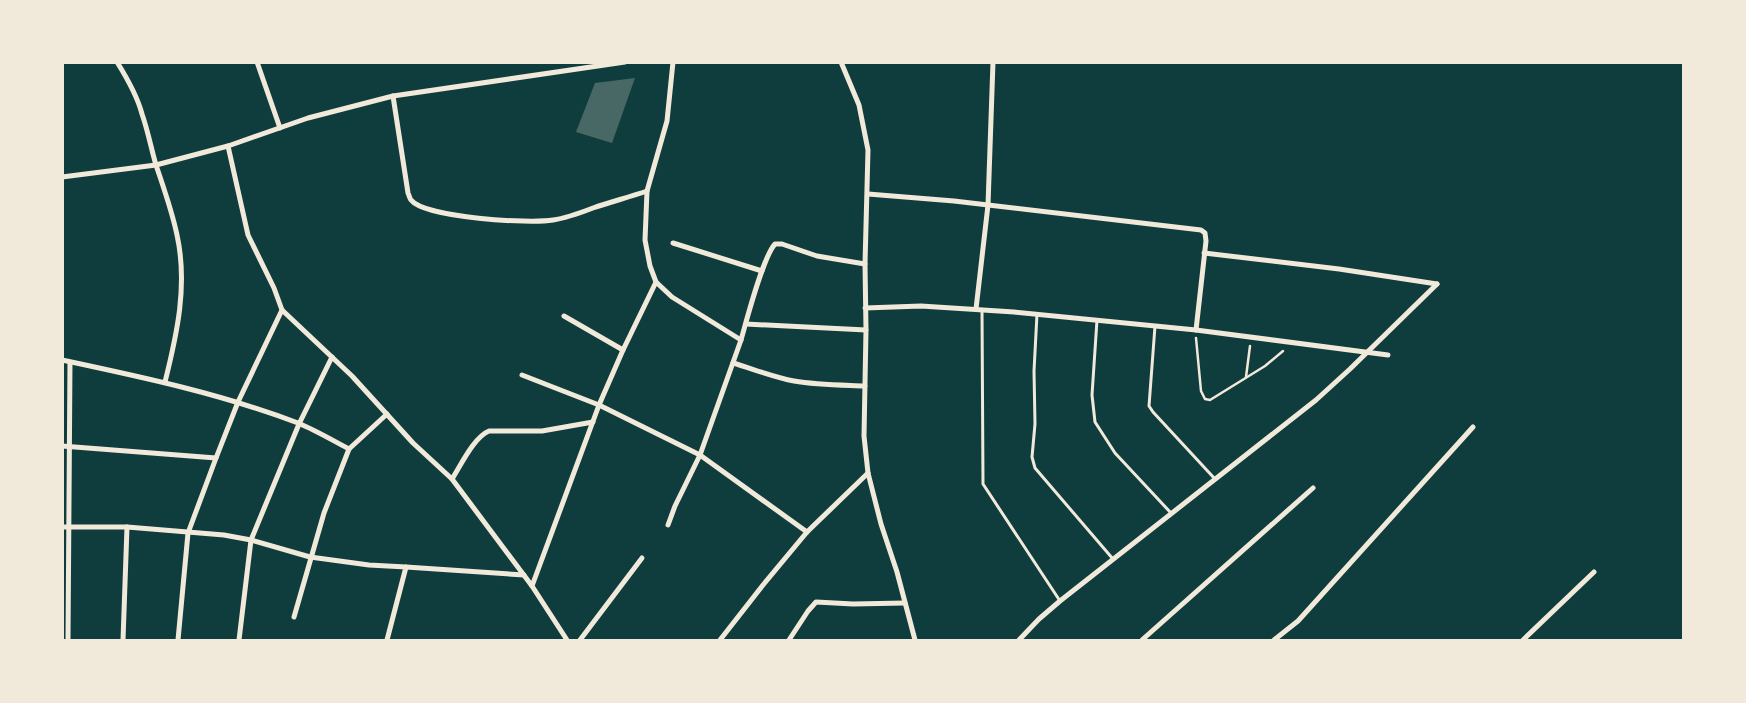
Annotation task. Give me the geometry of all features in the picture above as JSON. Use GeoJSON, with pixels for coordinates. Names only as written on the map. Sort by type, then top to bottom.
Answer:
{"type":"FeatureCollection","features":[{"type":"Feature","properties":{"kind":"street"},"geometry":{"type":"LineString","coordinates":[[117,62],[129,81],[142,112],[156,165],[169,200],[178,237],[182,279],[180,314],[164,382]]}},
{"type":"Feature","properties":{"kind":"street"},"geometry":{"type":"LineString","coordinates":[[62,176],[156,165],[228,146],[308,118],[393,96],[625,62]]}},
{"type":"Feature","properties":{"kind":"street"},"geometry":{"type":"LineString","coordinates":[[673,62],[667,121],[647,191],[645,240],[650,266],[656,282],[672,297],[741,340]]}},
{"type":"Feature","properties":{"kind":"street"},"geometry":{"type":"LineString","coordinates":[[841,62],[859,105],[866,132],[868,158],[864,436],[868,473],[915,640]]}},
{"type":"Feature","properties":{"kind":"street"},"geometry":{"type":"LineString","coordinates":[[976,309],[988,205],[993,62]]}},
{"type":"Feature","properties":{"kind":"street"},"geometry":{"type":"LineString","coordinates":[[256,63],[272,102],[280,128]]}},
{"type":"Feature","properties":{"kind":"street"},"geometry":{"type":"LineString","coordinates":[[393,96],[408,193],[410,199],[424,208],[462,216],[533,222],[571,216],[647,191]]}},
{"type":"Feature","properties":{"kind":"street"},"geometry":{"type":"LineString","coordinates":[[228,146],[248,235],[274,288],[282,310],[332,357],[413,443],[452,480],[532,586],[567,640]]}},
{"type":"Feature","properties":{"kind":"street"},"geometry":{"type":"LineString","coordinates":[[868,194],[988,205],[1197,229],[1203,232],[1206,237],[1196,330]]}},
{"type":"Feature","properties":{"kind":"street"},"geometry":{"type":"LineString","coordinates":[[673,243],[762,271]]}},
{"type":"Feature","properties":{"kind":"street"},"geometry":{"type":"LineString","coordinates":[[668,525],[675,506],[700,455],[772,246],[778,244],[817,256],[865,264]]}},
{"type":"Feature","properties":{"kind":"street"},"geometry":{"type":"LineString","coordinates":[[1019,640],[1060,601],[1316,400],[1437,284],[1339,269],[1204,253]]}},
{"type":"Feature","properties":{"kind":"street"},"geometry":{"type":"LineString","coordinates":[[532,586],[599,405],[656,282]]}},
{"type":"Feature","properties":{"kind":"street"},"geometry":{"type":"LineString","coordinates":[[865,308],[921,306],[982,309],[1196,330],[1388,355]]}},
{"type":"Feature","properties":{"kind":"street"},"geometry":{"type":"LineString","coordinates":[[178,640],[188,533],[238,402],[282,310]]}},
{"type":"Feature","properties":{"kind":"street"},"geometry":{"type":"LineString","coordinates":[[564,316],[623,350]]}},
{"type":"Feature","properties":{"kind":"street"},"geometry":{"type":"LineString","coordinates":[[746,324],[866,330]]}},
{"type":"Feature","properties":{"kind":"street"},"geometry":{"type":"LineString","coordinates":[[239,640],[251,540],[299,424],[332,357]]}},
{"type":"Feature","properties":{"kind":"street"},"geometry":{"type":"LineString","coordinates":[[62,360],[164,382],[238,402],[299,424],[349,448]]}},
{"type":"Feature","properties":{"kind":"street"},"geometry":{"type":"LineString","coordinates":[[68,640],[65,527],[69,446],[70,362]]}},
{"type":"Feature","properties":{"kind":"street"},"geometry":{"type":"LineString","coordinates":[[733,362],[768,375],[793,381],[865,386]]}},
{"type":"Feature","properties":{"kind":"street"},"geometry":{"type":"LineString","coordinates":[[522,375],[599,405],[700,455],[806,532]]}},
{"type":"Feature","properties":{"kind":"street"},"geometry":{"type":"LineString","coordinates":[[294,617],[324,512],[349,448],[387,414]]}},
{"type":"Feature","properties":{"kind":"street"},"geometry":{"type":"LineString","coordinates":[[452,480],[483,433],[494,430],[542,431],[593,422]]}},
{"type":"Feature","properties":{"kind":"street"},"geometry":{"type":"LineString","coordinates":[[1274,640],[1298,621],[1473,427]]}},
{"type":"Feature","properties":{"kind":"street"},"geometry":{"type":"LineString","coordinates":[[62,446],[216,458]]}},
{"type":"Feature","properties":{"kind":"street"},"geometry":{"type":"LineString","coordinates":[[720,640],[806,532],[868,473]]}},
{"type":"Feature","properties":{"kind":"street"},"geometry":{"type":"LineString","coordinates":[[1142,640],[1314,488]]}},
{"type":"Feature","properties":{"kind":"street"},"geometry":{"type":"LineString","coordinates":[[65,527],[127,527],[224,535],[251,540],[310,557],[369,565],[524,575]]}},
{"type":"Feature","properties":{"kind":"street"},"geometry":{"type":"LineString","coordinates":[[123,640],[127,527]]}},
{"type":"Feature","properties":{"kind":"street"},"geometry":{"type":"LineString","coordinates":[[580,640],[642,558]]}},
{"type":"Feature","properties":{"kind":"street"},"geometry":{"type":"LineString","coordinates":[[387,640],[406,567]]}},
{"type":"Feature","properties":{"kind":"street"},"geometry":{"type":"LineString","coordinates":[[1523,640],[1594,572]]}},
{"type":"Feature","properties":{"kind":"street"},"geometry":{"type":"LineString","coordinates":[[789,640],[816,602],[853,604],[906,603]]}},
{"type":"Feature","properties":{"kind":"lane"},"geometry":{"type":"LineString","coordinates":[[982,309],[982,484],[1060,601]]}},
{"type":"Feature","properties":{"kind":"lane"},"geometry":{"type":"LineString","coordinates":[[1037,314],[1034,371],[1035,424],[1032,461],[1035,468],[1113,559]]}},
{"type":"Feature","properties":{"kind":"lane"},"geometry":{"type":"LineString","coordinates":[[1097,320],[1092,395],[1095,422],[1115,453],[1171,514]]}},
{"type":"Feature","properties":{"kind":"lane"},"geometry":{"type":"LineString","coordinates":[[1155,326],[1149,406],[1215,479]]}},
{"type":"Feature","properties":{"kind":"path"},"geometry":{"type":"LineString","coordinates":[[1196,330],[1201,391],[1205,399],[1210,400],[1265,366],[1294,342]]}},
{"type":"Feature","properties":{"kind":"path"},"geometry":{"type":"LineString","coordinates":[[1246,377],[1251,338]]}},
{"type":"Feature","properties":{"kind":"building"},"geometry":{"type":"Polygon","coordinates":[[[635,78],[612,143],[576,132],[595,83],[635,78]]]}}]}
